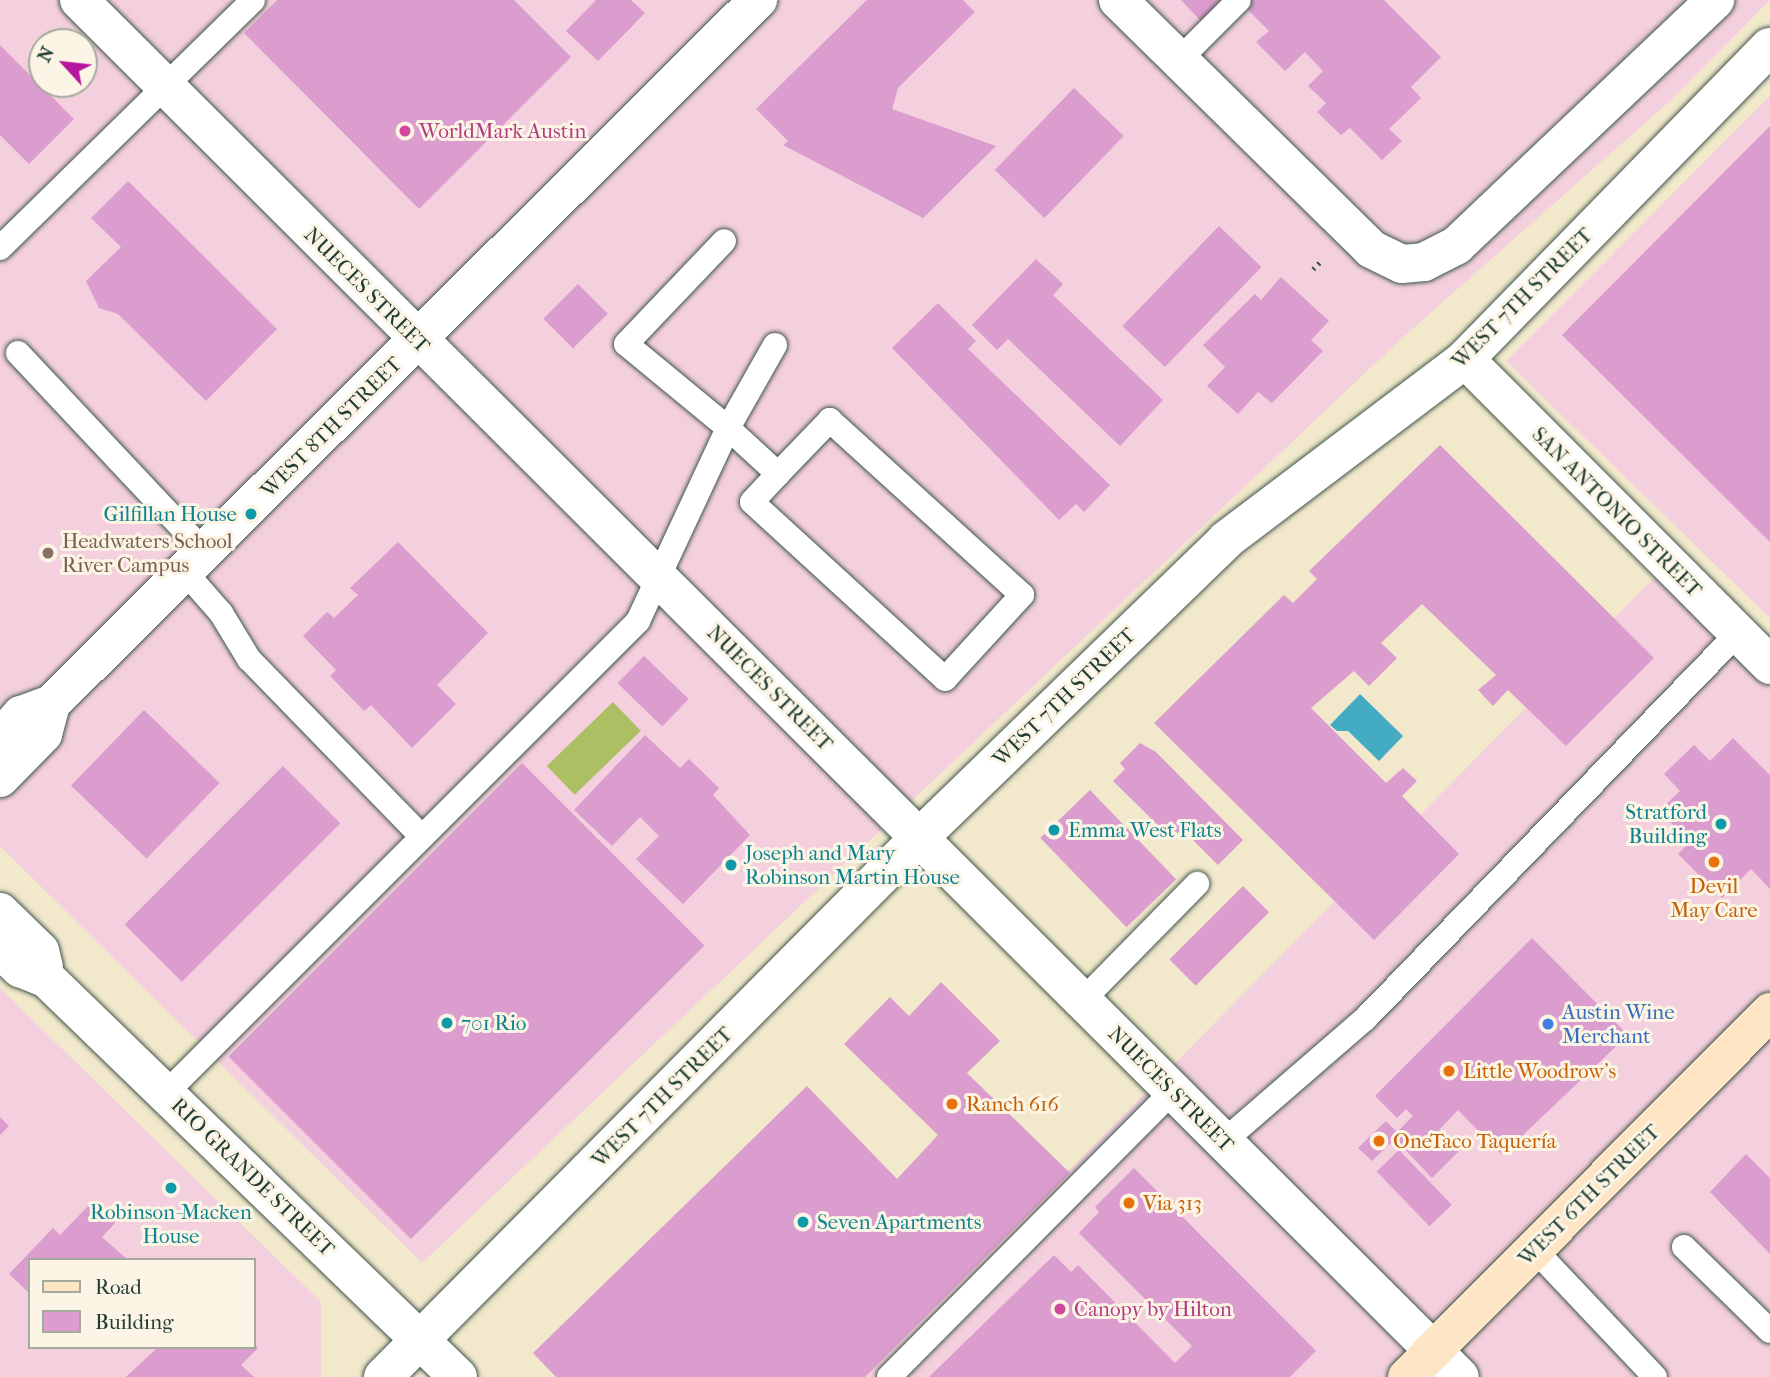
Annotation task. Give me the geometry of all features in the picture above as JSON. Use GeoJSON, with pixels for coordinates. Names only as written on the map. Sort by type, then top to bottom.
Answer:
{"type":"FeatureCollection","features":[{"type":"Feature","properties":{"kind":"main road","name":"WEST 6TH STREET"},"geometry":{"type":"LineString","coordinates":[[1407,1377],[1447,1364],[1534,1250],[1770,1012]]}},
{"type":"Feature","properties":{"kind":"street","name":"NUECES STREET"},"geometry":{"type":"LineString","coordinates":[[79,0],[418,342],[661,578],[1447,1364]]}},
{"type":"Feature","properties":{"kind":"street","name":"WEST 8TH STREET"},"geometry":{"type":"LineString","coordinates":[[0,738],[21,715],[51,704],[418,342],[758,0]]}},
{"type":"Feature","properties":{"kind":"street"},"geometry":{"type":"LineString","coordinates":[[1118,0],[1380,257],[1402,264],[1424,262],[1457,244],[1715,0]]}},
{"type":"Feature","properties":{"kind":"street","name":"WEST 7TH STREET"},"geometry":{"type":"LineString","coordinates":[[383,1377],[920,837],[1226,540],[1465,359],[1770,47]]}},
{"type":"Feature","properties":{"kind":"street","name":"SAN ANTONIO STREET"},"geometry":{"type":"LineString","coordinates":[[1465,359],[1770,665]]}},
{"type":"Feature","properties":{"kind":"street","name":"WEST 8TH STREET"},"geometry":{"type":"LineString","coordinates":[[0,778],[43,734],[51,704]]}},
{"type":"Feature","properties":{"kind":"street","name":"RIO GRANDE STREET"},"geometry":{"type":"LineString","coordinates":[[0,912],[40,951],[47,979]]}},
{"type":"Feature","properties":{"kind":"street","name":"RIO GRANDE STREET"},"geometry":{"type":"LineString","coordinates":[[0,949],[20,968],[47,979],[458,1377]]}},
{"type":"Feature","properties":{"kind":"lane"},"geometry":{"type":"LineString","coordinates":[[0,248],[253,0]]}},
{"type":"Feature","properties":{"kind":"lane"},"geometry":{"type":"LineString","coordinates":[[1180,59],[1239,0]]}},
{"type":"Feature","properties":{"kind":"lane"},"geometry":{"type":"LineString","coordinates":[[723,241],[626,344],[728,428],[778,474]]}},
{"type":"Feature","properties":{"kind":"lane"},"geometry":{"type":"LineString","coordinates":[[166,1093],[421,835],[638,621],[661,578],[728,428],[775,345]]}},
{"type":"Feature","properties":{"kind":"lane"},"geometry":{"type":"LineString","coordinates":[[18,353],[195,562],[249,659],[421,835]]}},
{"type":"Feature","properties":{"kind":"lane"},"geometry":{"type":"LineString","coordinates":[[830,420],[1023,595],[945,678],[752,502],[778,474],[830,420]]}},
{"type":"Feature","properties":{"kind":"lane"},"geometry":{"type":"LineString","coordinates":[[1224,1141],[1366,1018],[1738,633]]}},
{"type":"Feature","properties":{"kind":"lane"},"geometry":{"type":"LineString","coordinates":[[1083,1000],[1196,884]]}},
{"type":"Feature","properties":{"kind":"lane"},"geometry":{"type":"LineString","coordinates":[[889,1377],[1173,1091]]}},
{"type":"Feature","properties":{"kind":"lane"},"geometry":{"type":"LineString","coordinates":[[1684,1247],[1770,1331]]}},
{"type":"Feature","properties":{"kind":"lane"},"geometry":{"type":"LineString","coordinates":[[1534,1250],[1655,1377]]}},
{"type":"Feature","properties":{"kind":"shaded area"},"geometry":{"type":"Polygon","coordinates":[[[0,0],[1770,0],[1671,100],[1401,339],[422,1263],[0,846],[0,0]]]}},
{"type":"Feature","properties":{"kind":"shaded area"},"geometry":{"type":"Polygon","coordinates":[[[1770,96],[1770,618],[1506,361],[1770,96]]]}},
{"type":"Feature","properties":{"kind":"shaded area"},"geometry":{"type":"Polygon","coordinates":[[[1656,576],[1770,687],[1770,1377],[865,1377],[1656,576]]]}},
{"type":"Feature","properties":{"kind":"shaded area"},"geometry":{"type":"Polygon","coordinates":[[[0,988],[321,1302],[321,1377],[0,1377],[0,988]]]}},
{"type":"Feature","properties":{"kind":"green space"},"geometry":{"type":"Polygon","coordinates":[[[613,702],[641,731],[575,795],[547,766],[613,702]]]}},
{"type":"Feature","properties":{"kind":"water"},"geometry":{"type":"Polygon","coordinates":[[[1360,694],[1403,736],[1379,761],[1348,731],[1337,731],[1330,725],[1360,694]]]}},
{"type":"Feature","properties":{"kind":"building"},"geometry":{"type":"Polygon","coordinates":[[[277,0],[514,0],[571,57],[419,209],[244,33],[277,0]]]}},
{"type":"Feature","properties":{"kind":"building"},"geometry":{"type":"Polygon","coordinates":[[[596,0],[631,0],[645,13],[598,61],[566,31],[596,0]]]}},
{"type":"Feature","properties":{"kind":"building"},"geometry":{"type":"Polygon","coordinates":[[[867,0],[963,0],[975,12],[898,88],[892,109],[996,146],[923,218],[783,145],[788,141],[756,109],[867,0]]]}},
{"type":"Feature","properties":{"kind":"building"},"geometry":{"type":"Polygon","coordinates":[[[1181,0],[1222,0],[1201,21],[1181,0]]]}},
{"type":"Feature","properties":{"kind":"building"},"geometry":{"type":"Polygon","coordinates":[[[1250,0],[1384,0],[1441,57],[1411,87],[1421,98],[1389,129],[1402,141],[1382,160],[1350,128],[1341,135],[1317,112],[1326,103],[1308,86],[1323,71],[1305,52],[1285,71],[1256,42],[1269,31],[1244,6],[1250,0]]]}},
{"type":"Feature","properties":{"kind":"building"},"geometry":{"type":"Polygon","coordinates":[[[0,45],[28,73],[28,98],[53,98],[74,119],[29,164],[0,135],[0,45]]]}},
{"type":"Feature","properties":{"kind":"building"},"geometry":{"type":"Polygon","coordinates":[[[1074,88],[1124,136],[1044,218],[995,170],[1074,88]]]}},
{"type":"Feature","properties":{"kind":"building"},"geometry":{"type":"Polygon","coordinates":[[[1770,126],[1770,542],[1562,335],[1770,126]]]}},
{"type":"Feature","properties":{"kind":"building"},"geometry":{"type":"Polygon","coordinates":[[[128,181],[277,329],[206,401],[118,314],[99,308],[86,281],[121,247],[91,218],[128,181]]]}},
{"type":"Feature","properties":{"kind":"building"},"geometry":{"type":"Polygon","coordinates":[[[1219,226],[1261,267],[1165,367],[1122,326],[1219,226]]]}},
{"type":"Feature","properties":{"kind":"building"},"geometry":{"type":"Polygon","coordinates":[[[1036,259],[1063,284],[1053,295],[1163,400],[1120,446],[1008,339],[997,350],[972,325],[1036,259]]]}},
{"type":"Feature","properties":{"kind":"building"},"geometry":{"type":"Polygon","coordinates":[[[1281,277],[1329,321],[1311,340],[1323,351],[1272,403],[1258,392],[1238,414],[1207,386],[1225,367],[1203,345],[1255,294],[1261,300],[1281,277]]]}},
{"type":"Feature","properties":{"kind":"building"},"geometry":{"type":"Polygon","coordinates":[[[578,284],[608,314],[573,348],[543,319],[578,284]]]}},
{"type":"Feature","properties":{"kind":"building"},"geometry":{"type":"Polygon","coordinates":[[[938,303],[976,341],[968,349],[1110,485],[1084,512],[1076,504],[1059,520],[892,348],[938,303]]]}},
{"type":"Feature","properties":{"kind":"building"},"geometry":{"type":"Polygon","coordinates":[[[1440,445],[1654,658],[1566,746],[1508,690],[1493,706],[1478,690],[1496,675],[1422,604],[1381,643],[1397,658],[1369,686],[1354,671],[1311,708],[1386,783],[1403,768],[1417,781],[1402,796],[1459,854],[1374,940],[1154,723],[1284,595],[1293,603],[1317,579],[1309,571],[1440,445]]]}},
{"type":"Feature","properties":{"kind":"building"},"geometry":{"type":"Polygon","coordinates":[[[398,542],[488,633],[437,685],[456,704],[412,748],[371,705],[364,711],[330,676],[336,670],[303,636],[327,612],[334,618],[358,595],[350,588],[398,542]]]}},
{"type":"Feature","properties":{"kind":"building"},"geometry":{"type":"Polygon","coordinates":[[[644,656],[689,699],[662,726],[618,683],[644,656]]]}},
{"type":"Feature","properties":{"kind":"building"},"geometry":{"type":"Polygon","coordinates":[[[144,710],[220,783],[147,858],[71,786],[144,710]]]}},
{"type":"Feature","properties":{"kind":"building"},"geometry":{"type":"Polygon","coordinates":[[[645,735],[680,768],[689,759],[719,788],[713,795],[750,835],[683,904],[636,859],[659,836],[640,817],[612,846],[574,810],[645,735]]]}},
{"type":"Feature","properties":{"kind":"building","name":"Stratford Building"},"geometry":{"type":"Polygon","coordinates":[[[1733,738],[1770,775],[1770,889],[1751,869],[1722,898],[1678,854],[1690,842],[1659,811],[1680,791],[1664,774],[1694,745],[1710,761],[1733,738]]]}},
{"type":"Feature","properties":{"kind":"building"},"geometry":{"type":"Polygon","coordinates":[[[1140,743],[1156,752],[1243,840],[1218,865],[1188,835],[1191,832],[1185,826],[1172,839],[1113,781],[1125,769],[1120,763],[1140,743]]]}},
{"type":"Feature","properties":{"kind":"building","name":"701 Rio"},"geometry":{"type":"Polygon","coordinates":[[[522,763],[704,945],[411,1239],[229,1056],[522,763]]]}},
{"type":"Feature","properties":{"kind":"building"},"geometry":{"type":"Polygon","coordinates":[[[283,766],[340,823],[182,982],[125,924],[283,766]]]}},
{"type":"Feature","properties":{"kind":"building"},"geometry":{"type":"Polygon","coordinates":[[[1090,790],[1176,879],[1127,927],[1040,838],[1090,790]]]}},
{"type":"Feature","properties":{"kind":"building"},"geometry":{"type":"Polygon","coordinates":[[[1243,886],[1269,912],[1196,986],[1169,960],[1243,886]]]}},
{"type":"Feature","properties":{"kind":"building"},"geometry":{"type":"Polygon","coordinates":[[[1532,938],[1628,1035],[1502,1155],[1458,1110],[1439,1130],[1460,1150],[1432,1178],[1395,1139],[1372,1161],[1358,1148],[1386,1121],[1397,1132],[1413,1116],[1406,1109],[1397,1118],[1375,1096],[1532,938]]]}},
{"type":"Feature","properties":{"kind":"building","name":"Seven Apartments"},"geometry":{"type":"Polygon","coordinates":[[[941,982],[1000,1041],[967,1073],[1070,1173],[865,1377],[556,1377],[533,1353],[807,1086],[897,1179],[938,1135],[844,1044],[890,997],[909,1016],[941,982]]]}},
{"type":"Feature","properties":{"kind":"building"},"geometry":{"type":"Polygon","coordinates":[[[0,1117],[9,1126],[0,1135],[0,1117]]]}},
{"type":"Feature","properties":{"kind":"building"},"geometry":{"type":"Polygon","coordinates":[[[1399,1150],[1452,1205],[1429,1226],[1377,1172],[1399,1150]]]}},
{"type":"Feature","properties":{"kind":"building"},"geometry":{"type":"Polygon","coordinates":[[[1746,1154],[1770,1178],[1770,1254],[1710,1192],[1746,1154]]]}},
{"type":"Feature","properties":{"kind":"building"},"geometry":{"type":"Polygon","coordinates":[[[1134,1168],[1316,1351],[1290,1377],[929,1377],[1054,1255],[1071,1272],[1078,1265],[1175,1363],[1192,1346],[1079,1233],[1099,1212],[1095,1207],[1134,1168]]]}},
{"type":"Feature","properties":{"kind":"building"},"geometry":{"type":"Polygon","coordinates":[[[93,1201],[112,1215],[115,1223],[102,1237],[126,1258],[28,1258],[28,1292],[9,1274],[53,1228],[60,1235],[93,1201]]]}},
{"type":"Feature","properties":{"kind":"building"},"geometry":{"type":"Polygon","coordinates":[[[258,1348],[241,1365],[254,1377],[126,1377],[156,1349],[258,1348]]]}},
{"type":"Feature","properties":{"kind":"place","name":"WorldMark Austin"},"geometry":{"type":"Point","coordinates":[405,131]}},
{"type":"Feature","properties":{"kind":"place","name":"Gilfillan House"},"geometry":{"type":"Point","coordinates":[251,514]}},
{"type":"Feature","properties":{"kind":"place","name":"Headwaters School River Campus"},"geometry":{"type":"Point","coordinates":[48,553]}},
{"type":"Feature","properties":{"kind":"place","name":"Stratford Building"},"geometry":{"type":"Point","coordinates":[1721,824]}},
{"type":"Feature","properties":{"kind":"place","name":"Emma West Flats"},"geometry":{"type":"Point","coordinates":[1054,830]}},
{"type":"Feature","properties":{"kind":"place","name":"Devil May Care"},"geometry":{"type":"Point","coordinates":[1714,862]}},
{"type":"Feature","properties":{"kind":"place","name":"Joseph and Mary Robinson Martin House"},"geometry":{"type":"Point","coordinates":[731,865]}},
{"type":"Feature","properties":{"kind":"place","name":"701 Rio"},"geometry":{"type":"Point","coordinates":[447,1023]}},
{"type":"Feature","properties":{"kind":"place","name":"Austin Wine Merchant"},"geometry":{"type":"Point","coordinates":[1548,1024]}},
{"type":"Feature","properties":{"kind":"place","name":"Little Woodrow's"},"geometry":{"type":"Point","coordinates":[1449,1071]}},
{"type":"Feature","properties":{"kind":"place","name":"Ranch 616"},"geometry":{"type":"Point","coordinates":[952,1104]}},
{"type":"Feature","properties":{"kind":"place","name":"OneTaco Taquería"},"geometry":{"type":"Point","coordinates":[1379,1141]}},
{"type":"Feature","properties":{"kind":"place","name":"Robinson-Macken House"},"geometry":{"type":"Point","coordinates":[171,1188]}},
{"type":"Feature","properties":{"kind":"place","name":"Via 313"},"geometry":{"type":"Point","coordinates":[1129,1203]}},
{"type":"Feature","properties":{"kind":"place","name":"Seven Apartments"},"geometry":{"type":"Point","coordinates":[803,1222]}},
{"type":"Feature","properties":{"kind":"place","name":"Canopy by Hilton"},"geometry":{"type":"Point","coordinates":[1060,1309]}}]}
